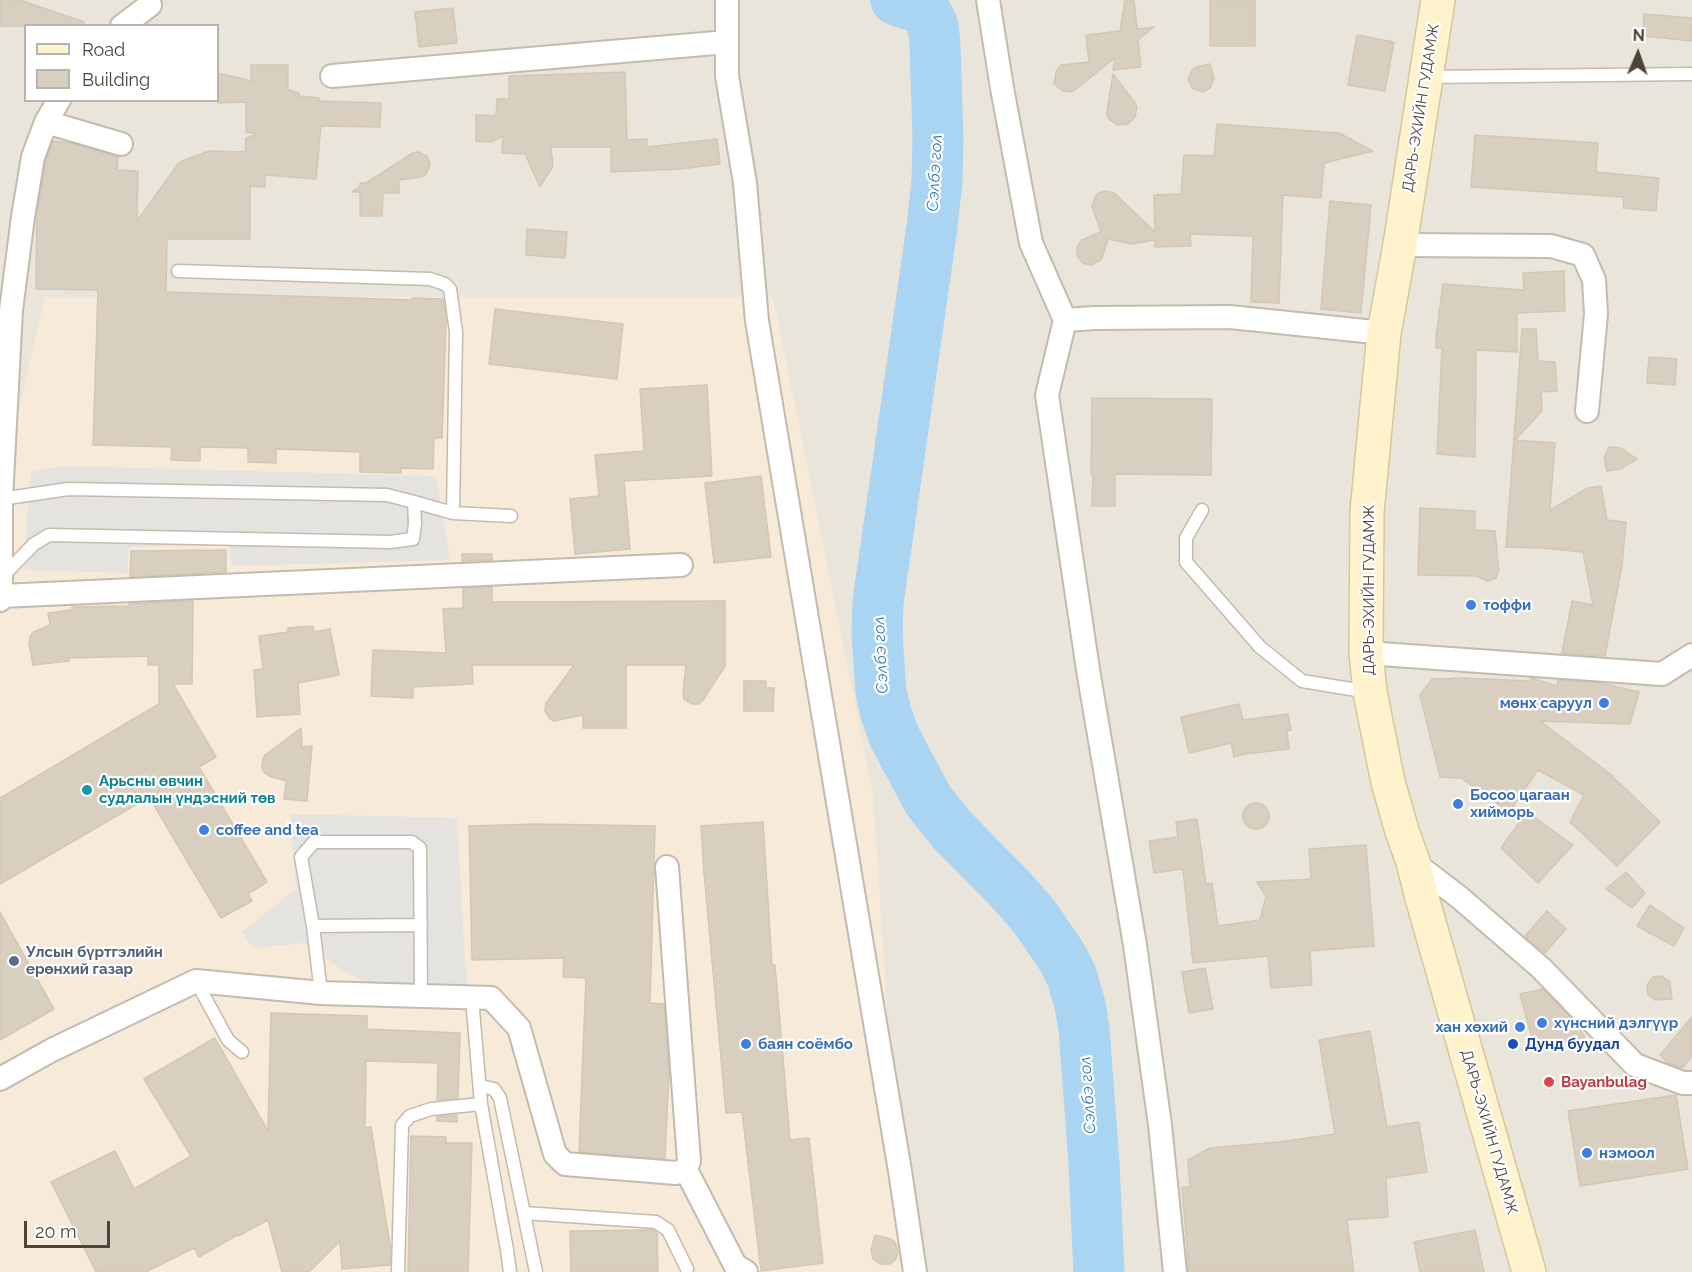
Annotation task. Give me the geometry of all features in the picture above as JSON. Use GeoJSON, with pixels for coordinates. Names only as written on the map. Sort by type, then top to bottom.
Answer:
{"type":"FeatureCollection","features":[{"type":"Feature","properties":{"kind":"main road","name":"ДАРЬ-ЭХИЙН ГУДАМЖ"},"geometry":{"type":"LineString","coordinates":[[1437,0],[1400,245],[1384,333],[1367,512],[1366,653],[1370,692],[1388,782],[1413,862],[1529,1272]]}},
{"type":"Feature","properties":{"kind":"street"},"geometry":{"type":"LineString","coordinates":[[727,0],[727,75],[745,183],[757,321],[915,1272]]}},
{"type":"Feature","properties":{"kind":"street"},"geometry":{"type":"LineString","coordinates":[[988,0],[1031,243],[1065,320],[1047,395],[1089,676],[1135,945],[1160,1125],[1176,1272]]}},
{"type":"Feature","properties":{"kind":"street"},"geometry":{"type":"LineString","coordinates":[[125,24],[150,5]]}},
{"type":"Feature","properties":{"kind":"street"},"geometry":{"type":"LineString","coordinates":[[332,76],[727,42]]}},
{"type":"Feature","properties":{"kind":"street"},"geometry":{"type":"LineString","coordinates":[[58,102],[45,122],[33,157],[11,310],[1,499],[1,591],[681,565]]}},
{"type":"Feature","properties":{"kind":"street"},"geometry":{"type":"LineString","coordinates":[[45,122],[121,144]]}},
{"type":"Feature","properties":{"kind":"street"},"geometry":{"type":"LineString","coordinates":[[1400,245],[1551,246],[1583,255],[1594,280],[1596,314],[1587,411]]}},
{"type":"Feature","properties":{"kind":"street"},"geometry":{"type":"LineString","coordinates":[[1065,320],[1230,317],[1384,333]]}},
{"type":"Feature","properties":{"kind":"street"},"geometry":{"type":"LineString","coordinates":[[1366,653],[1662,674],[1692,655]]}},
{"type":"Feature","properties":{"kind":"street"},"geometry":{"type":"LineString","coordinates":[[1413,862],[1459,897],[1540,968],[1635,1065],[1683,1083],[1692,1083]]}},
{"type":"Feature","properties":{"kind":"street"},"geometry":{"type":"LineString","coordinates":[[0,1079],[52,1050],[195,981],[321,993],[491,998],[519,1028],[555,1154],[565,1164],[676,1173],[686,1170],[690,1161],[667,867]]}},
{"type":"Feature","properties":{"kind":"street"},"geometry":{"type":"LineString","coordinates":[[686,1170],[735,1265],[746,1272]]}},
{"type":"Feature","properties":{"kind":"lane"},"geometry":{"type":"LineString","coordinates":[[1426,77],[1691,74]]}},
{"type":"Feature","properties":{"kind":"lane"},"geometry":{"type":"LineString","coordinates":[[178,271],[430,279],[445,284],[450,289],[456,332],[453,513]]}},
{"type":"Feature","properties":{"kind":"lane"},"geometry":{"type":"LineString","coordinates":[[1,499],[68,489],[387,495],[453,513],[511,516]]}},
{"type":"Feature","properties":{"kind":"lane"},"geometry":{"type":"LineString","coordinates":[[1,591],[34,544],[49,535],[390,542],[413,539],[414,502]]}},
{"type":"Feature","properties":{"kind":"lane"},"geometry":{"type":"LineString","coordinates":[[1202,510],[1186,538],[1186,562],[1260,647],[1302,681],[1370,692]]}},
{"type":"Feature","properties":{"kind":"lane"},"geometry":{"type":"LineString","coordinates":[[321,993],[313,926],[301,857],[314,842],[412,842],[420,848],[421,997]]}},
{"type":"Feature","properties":{"kind":"lane"},"geometry":{"type":"LineString","coordinates":[[313,926],[421,925]]}},
{"type":"Feature","properties":{"kind":"lane"},"geometry":{"type":"LineString","coordinates":[[195,981],[228,1040],[242,1052]]}},
{"type":"Feature","properties":{"kind":"lane"},"geometry":{"type":"LineString","coordinates":[[472,998],[481,1104],[510,1272]]}},
{"type":"Feature","properties":{"kind":"lane"},"geometry":{"type":"LineString","coordinates":[[480,1086],[494,1089],[500,1098],[536,1272]]}},
{"type":"Feature","properties":{"kind":"lane"},"geometry":{"type":"LineString","coordinates":[[398,1272],[402,1125],[410,1116],[432,1109],[481,1104]]}},
{"type":"Feature","properties":{"kind":"lane"},"geometry":{"type":"LineString","coordinates":[[524,1213],[656,1222],[668,1230],[687,1269]]}},
{"type":"Feature","properties":{"kind":"shaded area"},"geometry":{"type":"Polygon","coordinates":[[[0,0],[1692,0],[1692,1272],[0,1272],[0,0]]]}},
{"type":"Feature","properties":{"kind":"shaded area"},"geometry":{"type":"Polygon","coordinates":[[[45,297],[773,297],[873,793],[904,1272],[0,1272],[0,491],[45,297]]]}},
{"type":"Feature","properties":{"kind":"shaded area"},"geometry":{"type":"Polygon","coordinates":[[[62,466],[436,476],[450,560],[232,566],[229,545],[129,547],[127,573],[25,570],[31,472],[62,466]]]}},
{"type":"Feature","properties":{"kind":"shaded area"},"geometry":{"type":"Polygon","coordinates":[[[290,814],[457,818],[465,961],[469,992],[378,990],[344,971],[303,943],[253,948],[242,932],[296,889],[290,814]]]}},
{"type":"Feature","properties":{"kind":"building"},"geometry":{"type":"Polygon","coordinates":[[[0,0],[20,0],[84,22],[84,24],[0,26],[0,0]]]}},
{"type":"Feature","properties":{"kind":"building"},"geometry":{"type":"Polygon","coordinates":[[[1125,0],[1134,0],[1137,29],[1154,27],[1138,40],[1141,67],[1113,70],[1115,58],[1072,92],[1063,91],[1054,84],[1056,72],[1061,65],[1089,62],[1086,35],[1120,31],[1125,0]]]}},
{"type":"Feature","properties":{"kind":"building"},"geometry":{"type":"Polygon","coordinates":[[[1210,1],[1255,1],[1255,46],[1210,46],[1210,1]]]}},
{"type":"Feature","properties":{"kind":"building"},"geometry":{"type":"Polygon","coordinates":[[[453,8],[457,43],[419,47],[415,12],[453,8]]]}},
{"type":"Feature","properties":{"kind":"building"},"geometry":{"type":"Polygon","coordinates":[[[1644,14],[1692,18],[1692,41],[1643,36],[1644,14]]]}},
{"type":"Feature","properties":{"kind":"building"},"geometry":{"type":"Polygon","coordinates":[[[1357,35],[1394,42],[1385,91],[1348,85],[1357,35]]]}},
{"type":"Feature","properties":{"kind":"building"},"geometry":{"type":"Polygon","coordinates":[[[1210,64],[1214,78],[1210,88],[1203,92],[1192,88],[1188,79],[1192,70],[1210,64]]]}},
{"type":"Feature","properties":{"kind":"building"},"geometry":{"type":"Polygon","coordinates":[[[251,65],[288,65],[288,90],[299,93],[299,96],[319,98],[318,101],[381,103],[380,127],[321,126],[316,179],[265,175],[265,187],[250,186],[250,239],[167,239],[166,292],[443,299],[446,320],[442,438],[434,438],[433,469],[401,468],[401,473],[360,472],[360,452],[276,449],[276,463],[248,462],[248,448],[200,447],[200,461],[171,460],[172,447],[93,445],[98,290],[36,289],[37,214],[46,160],[53,141],[70,143],[118,157],[117,170],[138,171],[137,221],[182,161],[209,151],[245,152],[246,138],[257,134],[246,132],[246,102],[218,103],[219,73],[251,81],[251,65]]]}},
{"type":"Feature","properties":{"kind":"building"},"geometry":{"type":"Polygon","coordinates":[[[625,72],[627,140],[647,139],[647,147],[717,139],[720,164],[680,169],[611,172],[611,147],[551,147],[553,166],[540,187],[525,154],[502,153],[503,136],[491,142],[476,141],[476,115],[496,116],[497,99],[509,99],[509,76],[625,72]]]}},
{"type":"Feature","properties":{"kind":"building"},"geometry":{"type":"Polygon","coordinates":[[[1113,74],[1137,107],[1135,117],[1128,124],[1118,125],[1107,115],[1113,74]]]}},
{"type":"Feature","properties":{"kind":"building"},"geometry":{"type":"Polygon","coordinates":[[[1217,124],[1339,133],[1373,151],[1324,163],[1321,198],[1283,195],[1279,303],[1251,302],[1253,236],[1190,234],[1191,246],[1155,247],[1155,240],[1131,244],[1108,239],[1099,261],[1091,265],[1083,263],[1077,256],[1077,247],[1082,240],[1101,232],[1092,207],[1097,194],[1105,191],[1114,193],[1155,232],[1154,195],[1181,194],[1184,155],[1214,156],[1217,124]]]}},
{"type":"Feature","properties":{"kind":"building"},"geometry":{"type":"Polygon","coordinates":[[[1475,135],[1598,143],[1596,172],[1659,178],[1656,211],[1623,208],[1624,197],[1471,187],[1475,135]]]}},
{"type":"Feature","properties":{"kind":"building"},"geometry":{"type":"Polygon","coordinates":[[[418,152],[427,156],[429,161],[430,165],[426,174],[421,177],[399,180],[399,193],[383,193],[382,216],[360,216],[360,192],[352,192],[360,187],[360,183],[366,183],[418,152]]]}},
{"type":"Feature","properties":{"kind":"building"},"geometry":{"type":"Polygon","coordinates":[[[1330,201],[1371,205],[1361,313],[1321,309],[1330,201]]]}},
{"type":"Feature","properties":{"kind":"building"},"geometry":{"type":"Polygon","coordinates":[[[527,229],[567,232],[565,258],[526,255],[527,229]]]}},
{"type":"Feature","properties":{"kind":"building"},"geometry":{"type":"Polygon","coordinates":[[[1564,271],[1565,311],[1517,313],[1517,352],[1476,350],[1475,457],[1437,454],[1442,348],[1436,348],[1436,336],[1443,284],[1524,290],[1523,273],[1564,271]]]}},
{"type":"Feature","properties":{"kind":"building"},"geometry":{"type":"Polygon","coordinates":[[[495,309],[623,324],[617,379],[489,364],[495,309]]]}},
{"type":"Feature","properties":{"kind":"building"},"geometry":{"type":"Polygon","coordinates":[[[1522,329],[1536,329],[1538,361],[1555,362],[1557,391],[1541,392],[1542,411],[1515,440],[1555,443],[1550,510],[1588,488],[1601,486],[1607,520],[1626,522],[1622,565],[1605,656],[1562,653],[1572,601],[1593,605],[1583,552],[1506,547],[1522,329]]]}},
{"type":"Feature","properties":{"kind":"building"},"geometry":{"type":"Polygon","coordinates":[[[1649,357],[1677,359],[1675,385],[1647,383],[1649,357]]]}},
{"type":"Feature","properties":{"kind":"building"},"geometry":{"type":"Polygon","coordinates":[[[707,385],[712,476],[624,481],[630,549],[575,554],[570,499],[599,496],[595,455],[644,451],[640,389],[707,385]]]}},
{"type":"Feature","properties":{"kind":"building"},"geometry":{"type":"Polygon","coordinates":[[[1092,398],[1212,399],[1211,475],[1115,474],[1115,506],[1092,506],[1092,398]]]}},
{"type":"Feature","properties":{"kind":"building"},"geometry":{"type":"Polygon","coordinates":[[[1609,447],[1621,448],[1637,459],[1620,469],[1607,471],[1604,458],[1609,447]]]}},
{"type":"Feature","properties":{"kind":"building"},"geometry":{"type":"Polygon","coordinates":[[[761,476],[771,557],[714,563],[705,483],[761,476]]]}},
{"type":"Feature","properties":{"kind":"building"},"geometry":{"type":"Polygon","coordinates":[[[1420,508],[1475,511],[1475,530],[1495,531],[1499,571],[1496,578],[1487,581],[1477,576],[1418,575],[1420,508]]]}},
{"type":"Feature","properties":{"kind":"building"},"geometry":{"type":"Polygon","coordinates":[[[226,550],[226,572],[130,577],[131,551],[226,550]]]}},
{"type":"Feature","properties":{"kind":"building"},"geometry":{"type":"Polygon","coordinates":[[[462,554],[492,554],[492,560],[462,561],[462,554]]]}},
{"type":"Feature","properties":{"kind":"building"},"geometry":{"type":"Polygon","coordinates":[[[492,587],[492,602],[725,601],[725,666],[703,700],[699,704],[692,704],[684,699],[683,693],[686,665],[626,665],[626,728],[583,728],[583,715],[554,721],[549,718],[545,711],[546,703],[574,665],[472,665],[473,684],[413,687],[413,698],[371,696],[373,650],[446,653],[443,609],[463,608],[463,588],[492,587]]]}},
{"type":"Feature","properties":{"kind":"building"},"geometry":{"type":"Polygon","coordinates":[[[193,601],[192,684],[173,684],[216,757],[199,767],[267,882],[248,894],[252,901],[221,918],[149,797],[0,884],[0,798],[159,704],[159,665],[148,665],[148,656],[69,658],[69,661],[33,665],[29,643],[31,635],[50,625],[48,613],[72,610],[72,607],[193,601]]]}},
{"type":"Feature","properties":{"kind":"building"},"geometry":{"type":"Polygon","coordinates":[[[313,626],[314,632],[330,629],[339,675],[298,683],[300,714],[257,717],[254,670],[263,669],[259,636],[288,632],[288,628],[313,626]]]}},
{"type":"Feature","properties":{"kind":"building"},"geometry":{"type":"Polygon","coordinates":[[[1531,678],[1557,686],[1558,680],[1601,683],[1639,692],[1630,724],[1540,721],[1613,776],[1660,822],[1617,866],[1570,822],[1584,795],[1538,770],[1509,812],[1461,778],[1440,777],[1420,695],[1432,679],[1530,681],[1531,678]]]}},
{"type":"Feature","properties":{"kind":"building"},"geometry":{"type":"Polygon","coordinates":[[[744,681],[766,681],[766,688],[774,688],[773,711],[744,711],[744,681]]]}},
{"type":"Feature","properties":{"kind":"building"},"geometry":{"type":"Polygon","coordinates":[[[1239,704],[1243,720],[1288,714],[1291,730],[1287,731],[1289,749],[1234,757],[1231,743],[1189,753],[1181,717],[1239,704]]]}},
{"type":"Feature","properties":{"kind":"building"},"geometry":{"type":"Polygon","coordinates":[[[301,728],[302,747],[312,746],[307,801],[284,799],[286,781],[269,776],[262,767],[265,755],[301,728]]]}},
{"type":"Feature","properties":{"kind":"building"},"geometry":{"type":"Polygon","coordinates":[[[1256,803],[1265,807],[1269,816],[1265,825],[1256,829],[1247,825],[1243,816],[1247,807],[1256,803]]]}},
{"type":"Feature","properties":{"kind":"building"},"geometry":{"type":"Polygon","coordinates":[[[1527,812],[1573,845],[1538,883],[1501,848],[1527,812]]]}},
{"type":"Feature","properties":{"kind":"building"},"geometry":{"type":"Polygon","coordinates":[[[1197,819],[1206,884],[1212,883],[1218,926],[1260,920],[1266,896],[1257,882],[1311,879],[1309,849],[1366,845],[1374,946],[1310,951],[1312,985],[1271,988],[1268,956],[1193,963],[1183,869],[1154,873],[1149,841],[1178,837],[1176,822],[1197,819]]]}},
{"type":"Feature","properties":{"kind":"building"},"geometry":{"type":"Polygon","coordinates":[[[763,822],[772,965],[775,965],[790,1140],[809,1138],[823,1263],[761,1271],[742,1112],[726,1113],[701,826],[763,822]]]}},
{"type":"Feature","properties":{"kind":"building"},"geometry":{"type":"Polygon","coordinates":[[[538,824],[655,826],[650,1003],[664,1004],[669,1072],[665,1159],[579,1152],[586,978],[563,977],[564,958],[472,960],[469,826],[538,824]]]}},
{"type":"Feature","properties":{"kind":"building"},"geometry":{"type":"Polygon","coordinates":[[[1626,872],[1645,893],[1632,908],[1606,889],[1626,872]]]}},
{"type":"Feature","properties":{"kind":"building"},"geometry":{"type":"Polygon","coordinates":[[[1650,905],[1684,928],[1674,946],[1637,926],[1650,905]]]}},
{"type":"Feature","properties":{"kind":"building"},"geometry":{"type":"Polygon","coordinates":[[[1547,911],[1566,929],[1545,953],[1525,936],[1547,911]]]}},
{"type":"Feature","properties":{"kind":"building","name":"Улсын бүртгэлийн ерөнхий газар"},"geometry":{"type":"Polygon","coordinates":[[[0,912],[54,1009],[0,1040],[0,912]]]}},
{"type":"Feature","properties":{"kind":"building"},"geometry":{"type":"Polygon","coordinates":[[[1205,968],[1213,1009],[1189,1013],[1182,972],[1205,968]]]}},
{"type":"Feature","properties":{"kind":"building"},"geometry":{"type":"Polygon","coordinates":[[[1662,976],[1670,982],[1672,999],[1655,1000],[1648,995],[1647,985],[1653,977],[1662,976]]]}},
{"type":"Feature","properties":{"kind":"building"},"geometry":{"type":"Polygon","coordinates":[[[1543,989],[1573,1020],[1585,1037],[1535,1049],[1520,994],[1543,989]]]}},
{"type":"Feature","properties":{"kind":"building"},"geometry":{"type":"Polygon","coordinates":[[[271,1013],[367,1016],[367,1029],[460,1033],[458,1098],[437,1100],[438,1063],[366,1061],[365,1128],[371,1127],[390,1245],[390,1265],[342,1269],[340,1241],[309,1272],[282,1272],[268,1220],[199,1257],[194,1248],[146,1272],[96,1272],[51,1182],[115,1151],[134,1189],[191,1156],[144,1079],[215,1038],[268,1131],[271,1013]]]}},
{"type":"Feature","properties":{"kind":"building"},"geometry":{"type":"Polygon","coordinates":[[[1692,1017],[1692,1056],[1682,1068],[1668,1063],[1660,1055],[1692,1017]]]}},
{"type":"Feature","properties":{"kind":"building"},"geometry":{"type":"Polygon","coordinates":[[[1370,1031],[1387,1127],[1419,1122],[1427,1172],[1386,1178],[1388,1217],[1347,1220],[1354,1272],[1189,1272],[1182,1187],[1190,1187],[1188,1160],[1210,1148],[1335,1134],[1319,1040],[1370,1031]]]}},
{"type":"Feature","properties":{"kind":"building"},"geometry":{"type":"Polygon","coordinates":[[[1676,1095],[1688,1169],[1580,1186],[1568,1111],[1676,1095]]]}},
{"type":"Feature","properties":{"kind":"building"},"geometry":{"type":"Polygon","coordinates":[[[457,1115],[457,1122],[437,1121],[437,1117],[457,1115]]]}},
{"type":"Feature","properties":{"kind":"building"},"geometry":{"type":"Polygon","coordinates":[[[411,1136],[446,1137],[446,1143],[472,1143],[468,1272],[408,1272],[411,1136]]]}},
{"type":"Feature","properties":{"kind":"building"},"geometry":{"type":"Polygon","coordinates":[[[653,1230],[657,1233],[658,1272],[571,1272],[570,1231],[653,1230]]]}},
{"type":"Feature","properties":{"kind":"building"},"geometry":{"type":"Polygon","coordinates":[[[1475,1230],[1484,1272],[1420,1272],[1414,1242],[1475,1230]]]}},
{"type":"Feature","properties":{"kind":"building"},"geometry":{"type":"Polygon","coordinates":[[[875,1235],[895,1242],[898,1252],[893,1262],[880,1264],[873,1259],[871,1250],[875,1235]]]}},
{"type":"Feature","properties":{"kind":"waterway","name":"Сэлбэ гол"},"geometry":{"type":"LineString","coordinates":[[896,0],[924,11],[933,26],[938,140],[932,227],[878,602],[877,635],[881,692],[894,736],[928,800],[952,830],[1034,916],[1062,957],[1072,977],[1084,1029],[1099,1272]]}},
{"type":"Feature","properties":{"kind":"place","name":"тоффи"},"geometry":{"type":"Point","coordinates":[1471,605]}},
{"type":"Feature","properties":{"kind":"place","name":"мөнх саруул"},"geometry":{"type":"Point","coordinates":[1604,703]}},
{"type":"Feature","properties":{"kind":"place","name":"Арьсны өвчин судлалын үндэсний төв"},"geometry":{"type":"Point","coordinates":[87,790]}},
{"type":"Feature","properties":{"kind":"place","name":"Босоо цагаан хийморь"},"geometry":{"type":"Point","coordinates":[1458,804]}},
{"type":"Feature","properties":{"kind":"place","name":"coffee and tea"},"geometry":{"type":"Point","coordinates":[204,830]}},
{"type":"Feature","properties":{"kind":"place","name":"Улсын бүртгэлийн ерөнхий газар"},"geometry":{"type":"Point","coordinates":[14,961]}},
{"type":"Feature","properties":{"kind":"place","name":"хүнсний дэлгүүр"},"geometry":{"type":"Point","coordinates":[1542,1023]}},
{"type":"Feature","properties":{"kind":"place","name":"хан хөхий"},"geometry":{"type":"Point","coordinates":[1520,1027]}},
{"type":"Feature","properties":{"kind":"place","name":"баян соёмбо"},"geometry":{"type":"Point","coordinates":[746,1044]}},
{"type":"Feature","properties":{"kind":"place","name":"Дунд буудал"},"geometry":{"type":"Point","coordinates":[1513,1044]}},
{"type":"Feature","properties":{"kind":"place","name":"Bayanbulag"},"geometry":{"type":"Point","coordinates":[1549,1082]}},
{"type":"Feature","properties":{"kind":"place","name":"нэмоол"},"geometry":{"type":"Point","coordinates":[1587,1153]}}]}
